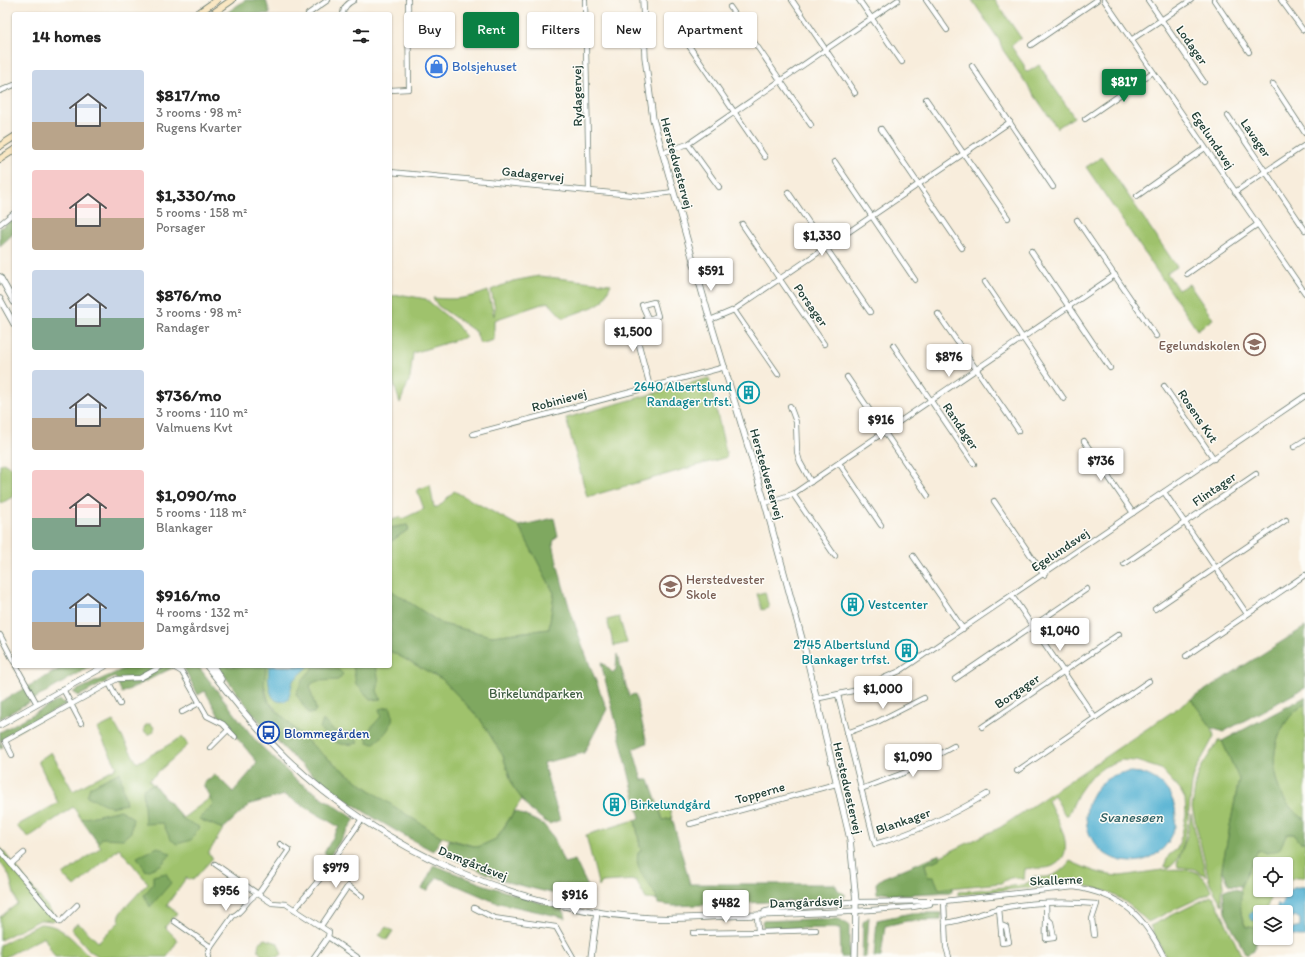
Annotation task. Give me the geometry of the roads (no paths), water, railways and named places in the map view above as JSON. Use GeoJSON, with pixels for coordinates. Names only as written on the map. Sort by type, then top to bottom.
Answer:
{"type":"FeatureCollection","features":[{"type":"Feature","properties":{"kind":"main road"},"geometry":{"type":"LineString","coordinates":[[200,12],[217,0]]}},
{"type":"Feature","properties":{"kind":"main road"},"geometry":{"type":"LineString","coordinates":[[215,12],[232,0]]}},
{"type":"Feature","properties":{"kind":"main road"},"geometry":{"type":"LineString","coordinates":[[1,146],[12,138]]}},
{"type":"Feature","properties":{"kind":"main road"},"geometry":{"type":"LineString","coordinates":[[0,159],[12,151]]}},
{"type":"Feature","properties":{"kind":"street"},"geometry":{"type":"LineString","coordinates":[[311,12],[328,0]]}},
{"type":"Feature","properties":{"kind":"street"},"geometry":{"type":"LineString","coordinates":[[343,12],[348,4],[354,0]]}},
{"type":"Feature","properties":{"kind":"street"},"geometry":{"type":"LineString","coordinates":[[392,90],[409,89],[408,0]]}},
{"type":"Feature","properties":{"kind":"street","name":"Rydagervej"},"geometry":{"type":"LineString","coordinates":[[585,0],[589,191]]}},
{"type":"Feature","properties":{"kind":"street","name":"Herstedvestervej"},"geometry":{"type":"LineString","coordinates":[[643,0],[645,57],[649,91],[662,154],[765,503],[805,650],[815,699],[850,839],[856,902],[855,957]]}},
{"type":"Feature","properties":{"kind":"street"},"geometry":{"type":"LineString","coordinates":[[792,0],[856,93]]}},
{"type":"Feature","properties":{"kind":"street"},"geometry":{"type":"LineString","coordinates":[[859,0],[902,62]]}},
{"type":"Feature","properties":{"kind":"street"},"geometry":{"type":"LineString","coordinates":[[662,154],[688,144],[898,0]]}},
{"type":"Feature","properties":{"kind":"street"},"geometry":{"type":"LineString","coordinates":[[926,0],[947,30]]}},
{"type":"Feature","properties":{"kind":"street"},"geometry":{"type":"LineString","coordinates":[[1031,45],[1097,0]]}},
{"type":"Feature","properties":{"kind":"street","name":"Egelundsvej"},"geometry":{"type":"LineString","coordinates":[[1104,0],[1305,293]]}},
{"type":"Feature","properties":{"kind":"street","name":"Lodager"},"geometry":{"type":"LineString","coordinates":[[1148,0],[1204,82]]}},
{"type":"Feature","properties":{"kind":"street","name":"Lodager"},"geometry":{"type":"LineString","coordinates":[[1131,40],[1191,0]]}},
{"type":"Feature","properties":{"kind":"street"},"geometry":{"type":"LineString","coordinates":[[1214,0],[1250,52]]}},
{"type":"Feature","properties":{"kind":"street"},"geometry":{"type":"LineString","coordinates":[[1281,0],[1303,30]]}},
{"type":"Feature","properties":{"kind":"street"},"geometry":{"type":"LineString","coordinates":[[730,7],[811,125]]}},
{"type":"Feature","properties":{"kind":"street"},"geometry":{"type":"LineString","coordinates":[[690,48],[765,157]]}},
{"type":"Feature","properties":{"kind":"street"},"geometry":{"type":"LineString","coordinates":[[972,66],[1053,187]]}},
{"type":"Feature","properties":{"kind":"street"},"geometry":{"type":"LineString","coordinates":[[1084,119],[1153,72]]}},
{"type":"Feature","properties":{"kind":"street"},"geometry":{"type":"LineString","coordinates":[[1273,84],[1305,133]]}},
{"type":"Feature","properties":{"kind":"street"},"geometry":{"type":"LineString","coordinates":[[0,91],[12,86]]}},
{"type":"Feature","properties":{"kind":"street"},"geometry":{"type":"LineString","coordinates":[[926,99],[1008,218]]}},
{"type":"Feature","properties":{"kind":"street","name":"Lavager"},"geometry":{"type":"LineString","coordinates":[[1228,116],[1265,173],[1305,230]]}},
{"type":"Feature","properties":{"kind":"street","name":"Porsager"},"geometry":{"type":"LineString","coordinates":[[710,320],[734,310],[1010,122]]}},
{"type":"Feature","properties":{"kind":"street"},"geometry":{"type":"LineString","coordinates":[[881,129],[962,248]]}},
{"type":"Feature","properties":{"kind":"street"},"geometry":{"type":"LineString","coordinates":[[688,144],[719,187]]}},
{"type":"Feature","properties":{"kind":"street","name":"Lavager"},"geometry":{"type":"LineString","coordinates":[[1235,192],[1305,145]]}},
{"type":"Feature","properties":{"kind":"street"},"geometry":{"type":"LineString","coordinates":[[1136,196],[1205,148]]}},
{"type":"Feature","properties":{"kind":"street"},"geometry":{"type":"LineString","coordinates":[[835,162],[916,280]]}},
{"type":"Feature","properties":{"kind":"street","name":"Gadagervej"},"geometry":{"type":"LineString","coordinates":[[392,172],[643,196],[673,192]]}},
{"type":"Feature","properties":{"kind":"street"},"geometry":{"type":"LineString","coordinates":[[788,192],[870,312]]}},
{"type":"Feature","properties":{"kind":"street"},"geometry":{"type":"LineString","coordinates":[[0,224],[12,215]]}},
{"type":"Feature","properties":{"kind":"street"},"geometry":{"type":"LineString","coordinates":[[1077,220],[1156,336]]}},
{"type":"Feature","properties":{"kind":"street","name":"Porsager"},"geometry":{"type":"LineString","coordinates":[[742,224],[824,344]]}},
{"type":"Feature","properties":{"kind":"street"},"geometry":{"type":"LineString","coordinates":[[1187,274],[1258,224]]}},
{"type":"Feature","properties":{"kind":"street"},"geometry":{"type":"LineString","coordinates":[[1031,251],[1110,368]]}},
{"type":"Feature","properties":{"kind":"street","name":"Randager"},"geometry":{"type":"LineString","coordinates":[[765,503],[793,494],[1115,275]]}},
{"type":"Feature","properties":{"kind":"street"},"geometry":{"type":"LineString","coordinates":[[0,277],[12,298]]}},
{"type":"Feature","properties":{"kind":"street"},"geometry":{"type":"LineString","coordinates":[[985,282],[1064,399]]}},
{"type":"Feature","properties":{"kind":"street"},"geometry":{"type":"LineString","coordinates":[[0,299],[12,320]]}},
{"type":"Feature","properties":{"kind":"street"},"geometry":{"type":"LineString","coordinates":[[734,310],[778,374]]}},
{"type":"Feature","properties":{"kind":"street"},"geometry":{"type":"LineString","coordinates":[[938,314],[1019,431]]}},
{"type":"Feature","properties":{"kind":"street"},"geometry":{"type":"LineString","coordinates":[[647,316],[638,341],[650,387]]}},
{"type":"Feature","properties":{"kind":"street","name":"Randager"},"geometry":{"type":"LineString","coordinates":[[893,345],[974,464]]}},
{"type":"Feature","properties":{"kind":"street","name":"Robinievej"},"geometry":{"type":"LineString","coordinates":[[473,434],[725,367]]}},
{"type":"Feature","properties":{"kind":"street"},"geometry":{"type":"LineString","coordinates":[[847,377],[928,496]]}},
{"type":"Feature","properties":{"kind":"street","name":"Rosens Kvt"},"geometry":{"type":"LineString","coordinates":[[1164,386],[1214,458]]}},
{"type":"Feature","properties":{"kind":"street","name":"Egelundsvej"},"geometry":{"type":"LineString","coordinates":[[815,699],[838,695],[866,686],[900,671],[1044,575],[1305,396]]}},
{"type":"Feature","properties":{"kind":"street"},"geometry":{"type":"LineString","coordinates":[[790,406],[796,422],[797,452],[800,462],[811,482]]}},
{"type":"Feature","properties":{"kind":"street"},"geometry":{"type":"LineString","coordinates":[[1294,447],[1305,440]]}},
{"type":"Feature","properties":{"kind":"street"},"geometry":{"type":"LineString","coordinates":[[1084,441],[1133,513]]}},
{"type":"Feature","properties":{"kind":"street"},"geometry":{"type":"LineString","coordinates":[[839,463],[881,525]]}},
{"type":"Feature","properties":{"kind":"street","name":"Flintager"},"geometry":{"type":"LineString","coordinates":[[1124,564],[1256,474]]}},
{"type":"Feature","properties":{"kind":"street","name":"Flintager"},"geometry":{"type":"LineString","coordinates":[[1164,492],[1248,614]]}},
{"type":"Feature","properties":{"kind":"street"},"geometry":{"type":"LineString","coordinates":[[793,494],[835,556]]}},
{"type":"Feature","properties":{"kind":"street"},"geometry":{"type":"LineString","coordinates":[[994,501],[1044,575]]}},
{"type":"Feature","properties":{"kind":"street"},"geometry":{"type":"LineString","coordinates":[[1155,609],[1286,520]]}},
{"type":"Feature","properties":{"kind":"street"},"geometry":{"type":"LineString","coordinates":[[913,556],[962,629]]}},
{"type":"Feature","properties":{"kind":"street"},"geometry":{"type":"LineString","coordinates":[[1186,656],[1305,575]]}},
{"type":"Feature","properties":{"kind":"street"},"geometry":{"type":"LineString","coordinates":[[955,680],[1087,589]]}},
{"type":"Feature","properties":{"kind":"street"},"geometry":{"type":"LineString","coordinates":[[1012,596],[1095,718]]}},
{"type":"Feature","properties":{"kind":"street","name":"Borgager"},"geometry":{"type":"LineString","coordinates":[[982,728],[1118,634]]}},
{"type":"Feature","properties":{"kind":"street"},"geometry":{"type":"LineString","coordinates":[[0,635],[12,658]]}},
{"type":"Feature","properties":{"kind":"street"},"geometry":{"type":"LineString","coordinates":[[17,668],[37,704]]}},
{"type":"Feature","properties":{"kind":"street"},"geometry":{"type":"LineString","coordinates":[[0,725],[100,668]]}},
{"type":"Feature","properties":{"kind":"street"},"geometry":{"type":"LineString","coordinates":[[12,755],[5,741],[109,683],[123,677],[134,679],[140,678],[158,668]]}},
{"type":"Feature","properties":{"kind":"street"},"geometry":{"type":"LineString","coordinates":[[175,668],[182,672],[207,716],[223,724],[235,738]]}},
{"type":"Feature","properties":{"kind":"street","name":"Damgårdsvej"},"geometry":{"type":"LineString","coordinates":[[209,668],[234,701],[285,757],[330,796],[362,819],[421,854],[479,880],[537,898],[597,912],[666,918],[757,914],[784,915],[856,911]]}},
{"type":"Feature","properties":{"kind":"street","name":"Damgårdsvej"},"geometry":{"type":"LineString","coordinates":[[214,668],[234,701]]}},
{"type":"Feature","properties":{"kind":"street"},"geometry":{"type":"LineString","coordinates":[[1017,771],[1149,681]]}},
{"type":"Feature","properties":{"kind":"street"},"geometry":{"type":"LineString","coordinates":[[109,683],[120,704]]}},
{"type":"Feature","properties":{"kind":"street"},"geometry":{"type":"LineString","coordinates":[[63,689],[81,723]]}},
{"type":"Feature","properties":{"kind":"street","name":"Blankager"},"geometry":{"type":"LineString","coordinates":[[838,695],[875,844],[931,824],[958,812],[987,794]]}},
{"type":"Feature","properties":{"kind":"street"},"geometry":{"type":"LineString","coordinates":[[847,733],[876,722],[924,698]]}},
{"type":"Feature","properties":{"kind":"street"},"geometry":{"type":"LineString","coordinates":[[182,712],[199,703]]}},
{"type":"Feature","properties":{"kind":"street"},"geometry":{"type":"LineString","coordinates":[[210,748],[228,730]]}},
{"type":"Feature","properties":{"kind":"street"},"geometry":{"type":"LineString","coordinates":[[861,789],[906,772],[954,746]]}},
{"type":"Feature","properties":{"kind":"street","name":"Topperne"},"geometry":{"type":"LineString","coordinates":[[690,824],[836,784]]}},
{"type":"Feature","properties":{"kind":"street"},"geometry":{"type":"LineString","coordinates":[[295,909],[323,875],[362,819]]}},
{"type":"Feature","properties":{"kind":"street"},"geometry":{"type":"LineString","coordinates":[[209,957],[208,954],[211,947],[233,916],[238,914],[248,900],[258,894],[289,850],[280,844]]}},
{"type":"Feature","properties":{"kind":"street"},"geometry":{"type":"LineString","coordinates":[[0,851],[60,922],[77,905]]}},
{"type":"Feature","properties":{"kind":"street"},"geometry":{"type":"LineString","coordinates":[[11,864],[24,853]]}},
{"type":"Feature","properties":{"kind":"street"},"geometry":{"type":"LineString","coordinates":[[214,864],[272,903],[286,904],[329,932],[328,937],[314,957]]}},
{"type":"Feature","properties":{"kind":"street"},"geometry":{"type":"LineString","coordinates":[[321,926],[348,886],[362,896]]}},
{"type":"Feature","properties":{"kind":"street","name":"Skallerne"},"geometry":{"type":"LineString","coordinates":[[856,902],[944,901],[1074,888],[1094,890],[1114,898],[1131,910],[1152,932],[1164,957]]}},
{"type":"Feature","properties":{"kind":"street"},"geometry":{"type":"LineString","coordinates":[[944,901],[946,947],[949,957]]}},
{"type":"Feature","properties":{"kind":"street","name":"Skallerne"},"geometry":{"type":"LineString","coordinates":[[856,911],[913,907],[944,901]]}},
{"type":"Feature","properties":{"kind":"street"},"geometry":{"type":"LineString","coordinates":[[945,923],[957,921],[999,908],[1069,901],[1097,904],[1092,919],[1094,935]]}},
{"type":"Feature","properties":{"kind":"street","name":"Damgårdsvej"},"geometry":{"type":"LineString","coordinates":[[757,914],[783,908],[856,902]]}},
{"type":"Feature","properties":{"kind":"street"},"geometry":{"type":"LineString","coordinates":[[1046,904],[1047,918]]}},
{"type":"Feature","properties":{"kind":"street"},"geometry":{"type":"LineString","coordinates":[[474,908],[494,918],[556,927],[573,957]]}},
{"type":"Feature","properties":{"kind":"street"},"geometry":{"type":"LineString","coordinates":[[999,908],[1001,925]]}},
{"type":"Feature","properties":{"kind":"street"},"geometry":{"type":"LineString","coordinates":[[590,957],[597,912]]}},
{"type":"Feature","properties":{"kind":"street"},"geometry":{"type":"LineString","coordinates":[[757,914],[758,932]]}},
{"type":"Feature","properties":{"kind":"street"},"geometry":{"type":"LineString","coordinates":[[174,921],[211,947]]}},
{"type":"Feature","properties":{"kind":"street"},"geometry":{"type":"LineString","coordinates":[[693,933],[816,930]]}},
{"type":"Feature","properties":{"kind":"street"},"geometry":{"type":"LineString","coordinates":[[328,937],[357,957]]}},
{"type":"Feature","properties":{"kind":"water"},"geometry":{"type":"Polygon","coordinates":[[[269,668],[307,668],[293,681],[288,700],[281,702],[272,696],[269,668]]]}},
{"type":"Feature","properties":{"kind":"water","name":"Svanesøen"},"geometry":{"type":"Polygon","coordinates":[[[1131,772],[1148,776],[1163,785],[1172,800],[1176,817],[1172,834],[1163,849],[1148,858],[1131,862],[1114,858],[1099,849],[1090,834],[1086,817],[1090,800],[1099,785],[1114,776],[1131,772]]]}},
{"type":"Feature","properties":{"kind":"water"},"geometry":{"type":"Polygon","coordinates":[[[1305,887],[1305,937],[1293,936],[1293,929],[1300,927],[1300,919],[1295,916],[1293,917],[1293,905],[1282,905],[1286,897],[1293,897],[1293,889],[1305,887]]]}},
{"type":"Feature","properties":{"kind":"water"},"geometry":{"type":"Polygon","coordinates":[[[1253,912],[1253,920],[1249,916],[1253,912]]]}},
{"type":"Feature","properties":{"kind":"place","name":"Bolsjehuset"},"geometry":{"type":"Point","coordinates":[437,66]}},
{"type":"Feature","properties":{"kind":"place","name":"Egelundskolen"},"geometry":{"type":"Point","coordinates":[1255,345]}},
{"type":"Feature","properties":{"kind":"place","name":"2640 Albertslund Randager trfst."},"geometry":{"type":"Point","coordinates":[748,393]}},
{"type":"Feature","properties":{"kind":"place","name":"Herstedvester Skole"},"geometry":{"type":"Point","coordinates":[671,586]}},
{"type":"Feature","properties":{"kind":"place","name":"Vestcenter"},"geometry":{"type":"Point","coordinates":[852,604]}},
{"type":"Feature","properties":{"kind":"place","name":"2745 Albertslund Blankager trfst."},"geometry":{"type":"Point","coordinates":[906,651]}},
{"type":"Feature","properties":{"kind":"place","name":"Blommegården"},"geometry":{"type":"Point","coordinates":[268,733]}},
{"type":"Feature","properties":{"kind":"place","name":"Birkelundgård"},"geometry":{"type":"Point","coordinates":[614,804]}},
{"type":"Feature","properties":{"kind":"park label","name":"Birkelundparken"},"geometry":{"type":"Point","coordinates":[536,693]}}]}
